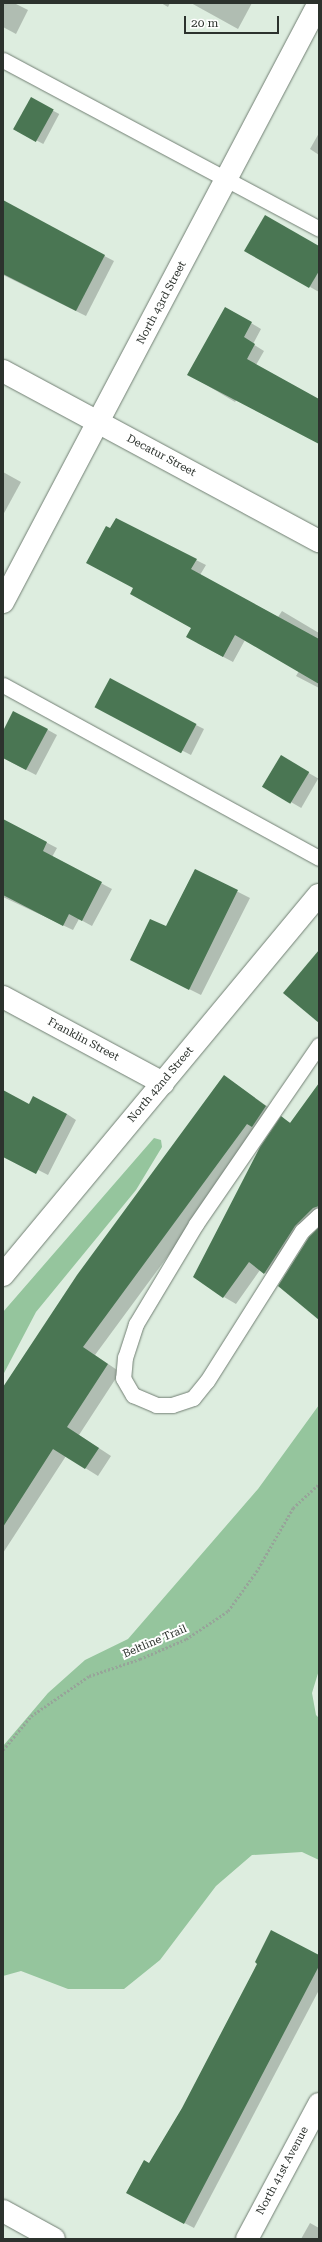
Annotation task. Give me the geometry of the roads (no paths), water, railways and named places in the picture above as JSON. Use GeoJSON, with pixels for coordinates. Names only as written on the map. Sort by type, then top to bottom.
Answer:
{"type":"FeatureCollection","features":[{"type":"Feature","properties":{"kind":"street","name":"North 43rd Street"},"geometry":{"type":"LineString","coordinates":[[3,602],[99,423],[319,3]]}},
{"type":"Feature","properties":{"kind":"street","name":"Decatur Street"},"geometry":{"type":"LineString","coordinates":[[3,371],[319,541]]}},
{"type":"Feature","properties":{"kind":"street","name":"North 42nd Street"},"geometry":{"type":"LineString","coordinates":[[3,1275],[319,895]]}},
{"type":"Feature","properties":{"kind":"street","name":"Franklin Street"},"geometry":{"type":"LineString","coordinates":[[3,997],[163,1082]]}},
{"type":"Feature","properties":{"kind":"street","name":"North 41st Avenue"},"geometry":{"type":"LineString","coordinates":[[247,2239],[319,2104]]}},
{"type":"Feature","properties":{"kind":"street"},"geometry":{"type":"LineString","coordinates":[[3,2211],[54,2239]]}},
{"type":"Feature","properties":{"kind":"lane"},"geometry":{"type":"LineString","coordinates":[[3,60],[319,229]]}},
{"type":"Feature","properties":{"kind":"lane"},"geometry":{"type":"LineString","coordinates":[[3,685],[319,858]]}},
{"type":"Feature","properties":{"kind":"lane"},"geometry":{"type":"LineString","coordinates":[[319,1045],[196,1224],[136,1324],[125,1357],[123,1378],[133,1395],[156,1405],[172,1405],[193,1398],[207,1381],[302,1231],[319,1215]]}}]}
